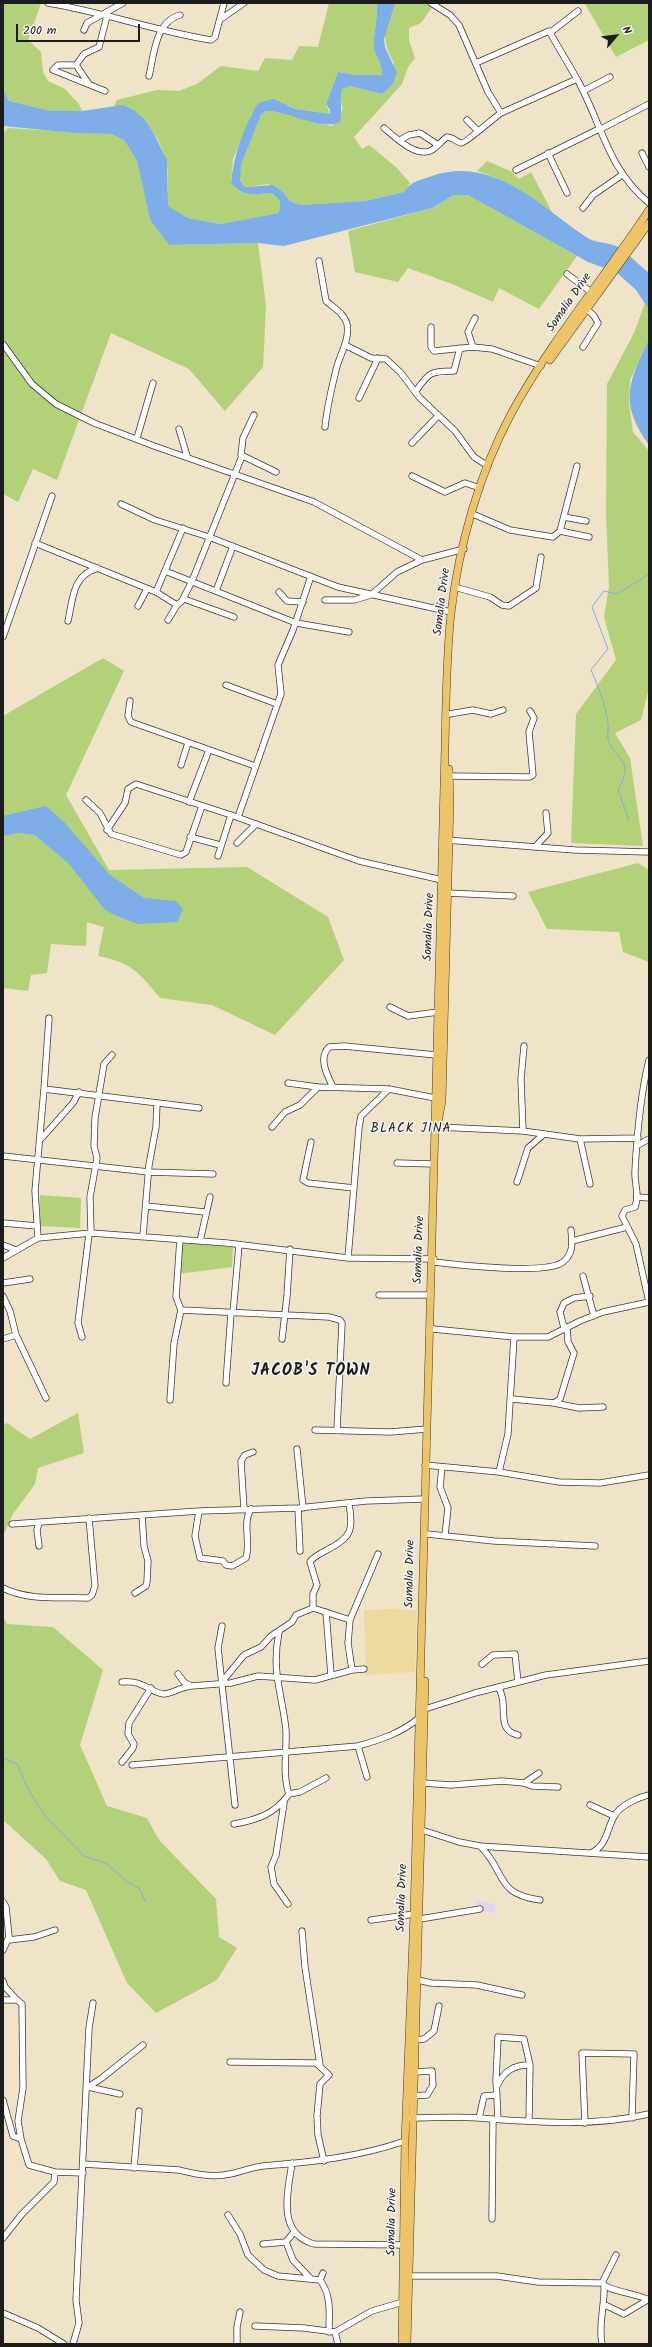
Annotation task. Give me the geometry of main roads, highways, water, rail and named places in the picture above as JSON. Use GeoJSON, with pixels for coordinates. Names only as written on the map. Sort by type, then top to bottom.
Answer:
{"type":"FeatureCollection","features":[{"type":"Feature","properties":{"kind":"main road","name":"Somalia Drive"},"geometry":{"type":"LineString","coordinates":[[410,2096],[414,2072],[418,1980],[417,1917],[419,1718],[424,1499],[433,1329],[436,1055],[442,880],[446,840],[449,776],[449,714],[454,611],[463,549],[492,464],[512,419],[534,384],[587,309],[649,210]]}},
{"type":"Feature","properties":{"kind":"main road","name":"Somalia Drive"},"geometry":{"type":"LineString","coordinates":[[627,247],[649,223]]}},
{"type":"Feature","properties":{"kind":"main road","name":"Somalia Drive"},"geometry":{"type":"LineString","coordinates":[[407,2344],[406,2276],[410,2096],[422,1830],[425,1709],[427,1429],[430,1295],[433,1260],[438,1127],[442,1101],[447,893],[446,840],[448,653],[451,612],[463,549],[480,488],[510,415],[591,292],[607,276]]}},
{"type":"Feature","properties":{"kind":"main road","name":"Somalia Drive"},"geometry":{"type":"LineString","coordinates":[[402,2344],[403,2302],[406,2276],[404,2245],[405,2141],[410,2118]]}},
{"type":"Feature","properties":{"kind":"water"},"geometry":{"type":"Polygon","coordinates":[[[377,3],[395,3],[384,39],[385,47],[397,73],[392,85],[382,94],[350,86],[342,89],[340,122],[332,124],[323,124],[285,114],[266,111],[261,115],[241,164],[240,181],[245,187],[273,185],[284,193],[290,201],[300,205],[365,201],[404,192],[416,181],[454,171],[475,172],[495,178],[515,187],[586,237],[616,246],[629,255],[649,273],[649,310],[636,290],[616,272],[588,262],[468,195],[454,195],[432,208],[284,246],[258,243],[169,245],[150,220],[137,161],[124,140],[111,134],[76,133],[3,126],[3,89],[9,101],[51,111],[82,111],[123,105],[135,111],[145,120],[167,160],[168,206],[188,218],[220,224],[279,213],[280,201],[272,193],[245,193],[240,191],[231,183],[237,151],[248,122],[258,103],[273,99],[296,109],[330,114],[330,110],[326,104],[338,72],[356,75],[382,75],[381,66],[374,48],[377,3]]]}},
{"type":"Feature","properties":{"kind":"water"},"geometry":{"type":"Polygon","coordinates":[[[649,339],[649,445],[639,430],[633,416],[630,404],[630,392],[636,368],[649,339]]]}},
{"type":"Feature","properties":{"kind":"water"},"geometry":{"type":"Polygon","coordinates":[[[46,806],[65,823],[110,875],[144,898],[176,901],[183,909],[177,922],[138,924],[117,916],[105,910],[70,865],[35,835],[18,833],[3,836],[3,816],[46,806]]]}},
{"type":"Feature","properties":{"kind":"waterway"},"geometry":{"type":"LineString","coordinates":[[629,821],[618,789],[625,772],[624,766],[608,739],[608,725],[605,709],[591,670],[608,649],[592,607],[604,591],[617,594],[649,574]]}},
{"type":"Feature","properties":{"kind":"waterway"},"geometry":{"type":"LineString","coordinates":[[3,1758],[17,1764],[28,1789],[46,1817],[84,1856],[106,1863],[127,1882],[139,1888],[146,1902]]}},
{"type":"Feature","properties":{"kind":"district","name":"BLACK JINA"},"geometry":{"type":"Point","coordinates":[411,1130]}},
{"type":"Feature","properties":{"kind":"district","name":"JACOB'S TOWN"},"geometry":{"type":"Point","coordinates":[311,1372]}}]}
